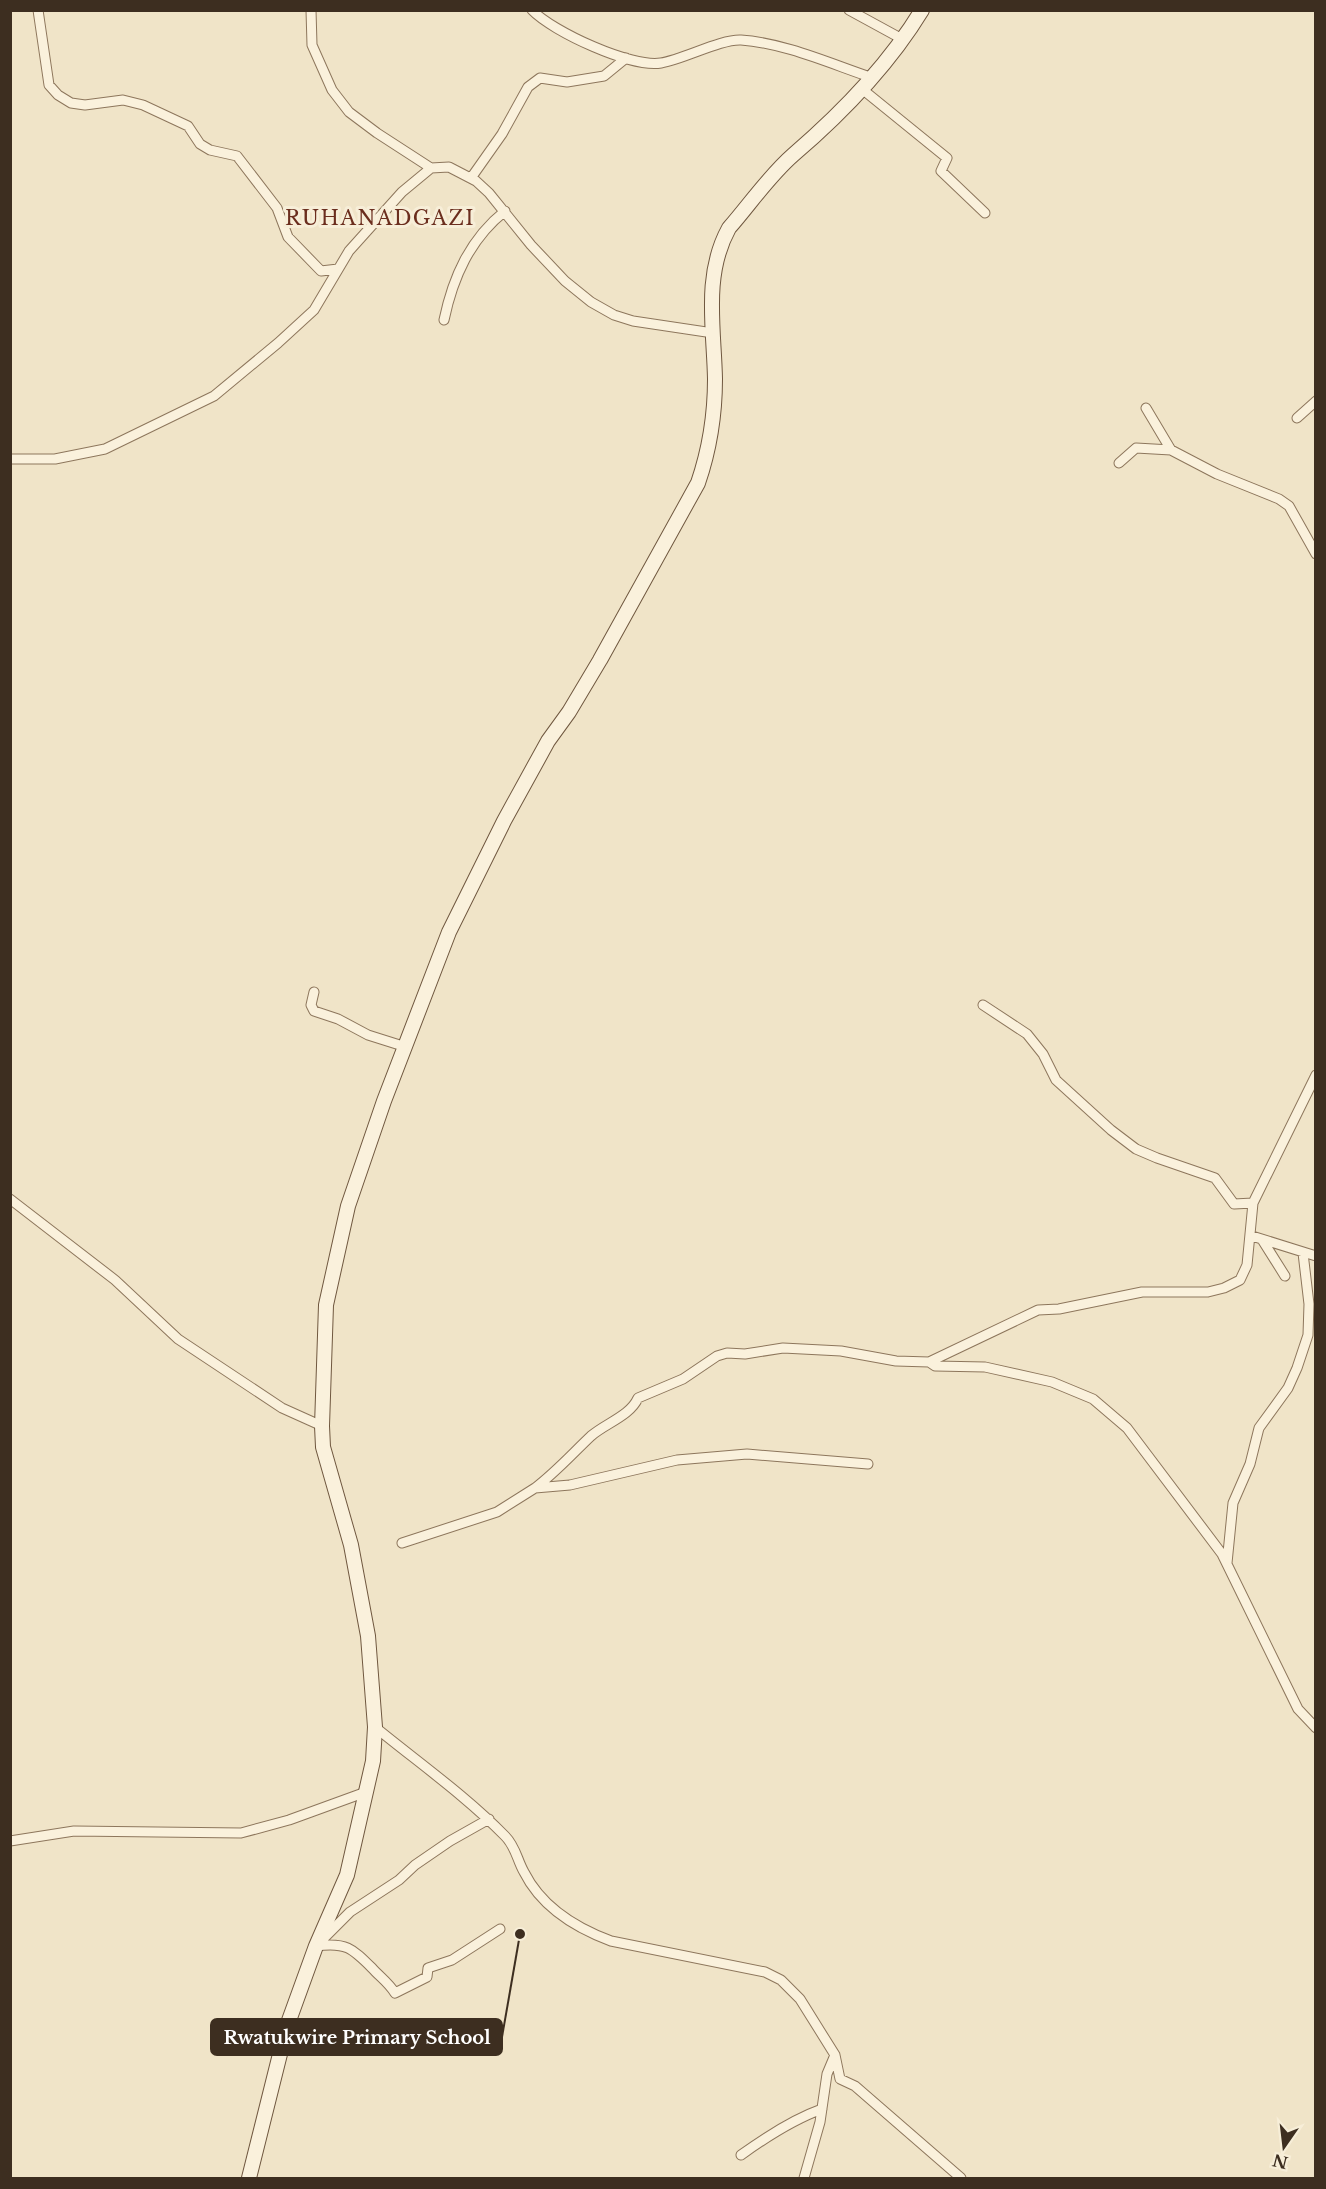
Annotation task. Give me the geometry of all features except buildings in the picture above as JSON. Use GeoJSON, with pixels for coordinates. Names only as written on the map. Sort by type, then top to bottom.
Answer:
{"type":"FeatureCollection","features":[{"type":"Feature","properties":{"kind":"street"},"geometry":{"type":"LineString","coordinates":[[38,10],[49,85],[58,95],[71,103],[86,105],[123,100],[143,105],[188,126],[200,144],[210,150],[237,156],[277,208],[288,237],[297,249],[321,271],[338,269]]}},
{"type":"Feature","properties":{"kind":"street"},"geometry":{"type":"LineString","coordinates":[[311,10],[312,45],[332,90],[349,111],[377,133],[431,168],[449,167],[471,178],[489,193],[531,245],[565,281],[591,302],[633,321],[713,333]]}},
{"type":"Feature","properties":{"kind":"street"},"geometry":{"type":"LineString","coordinates":[[532,10],[555,30],[626,58],[651,64],[738,40],[788,51],[873,78]]}},
{"type":"Feature","properties":{"kind":"street"},"geometry":{"type":"LineString","coordinates":[[849,10],[904,40]]}},
{"type":"Feature","properties":{"kind":"street"},"geometry":{"type":"LineString","coordinates":[[249,2178],[287,2026],[316,1946],[347,1875],[373,1761],[375,1727],[368,1636],[351,1545],[323,1447],[321,1426],[326,1305],[348,1206],[449,932],[504,821],[548,741],[569,712],[600,660],[698,483],[706,459],[715,382],[712,277],[720,247],[729,228],[793,155],[873,78],[904,40],[922,10]]}},
{"type":"Feature","properties":{"kind":"street"},"geometry":{"type":"LineString","coordinates":[[471,178],[516,112],[528,87],[540,78],[567,82],[604,76],[626,58]]}},
{"type":"Feature","properties":{"kind":"street"},"geometry":{"type":"LineString","coordinates":[[862,89],[947,158],[941,171],[985,213]]}},
{"type":"Feature","properties":{"kind":"street"},"geometry":{"type":"LineString","coordinates":[[10,459],[55,459],[105,449],[214,396],[314,310],[349,251],[402,192],[431,168]]}},
{"type":"Feature","properties":{"kind":"street"},"geometry":{"type":"LineString","coordinates":[[444,320],[453,285],[463,262],[478,238],[505,211]]}},
{"type":"Feature","properties":{"kind":"street"},"geometry":{"type":"LineString","coordinates":[[1297,418],[1316,401]]}},
{"type":"Feature","properties":{"kind":"street"},"geometry":{"type":"LineString","coordinates":[[1146,408],[1171,450]]}},
{"type":"Feature","properties":{"kind":"street"},"geometry":{"type":"LineString","coordinates":[[1119,463],[1136,448],[1171,450],[1217,474],[1284,502],[1296,516],[1316,554]]}},
{"type":"Feature","properties":{"kind":"street"},"geometry":{"type":"LineString","coordinates":[[314,992],[311,1005],[314,1011],[338,1019],[368,1035],[406,1047]]}},
{"type":"Feature","properties":{"kind":"street"},"geometry":{"type":"LineString","coordinates":[[983,1005],[1027,1034],[1043,1054],[1056,1080],[1085,1108],[1136,1149],[1171,1164],[1215,1178],[1234,1204],[1253,1203]]}},
{"type":"Feature","properties":{"kind":"street"},"geometry":{"type":"LineString","coordinates":[[402,1543],[497,1512],[560,1469],[592,1435],[634,1407],[638,1398],[683,1378],[717,1356],[783,1348],[841,1351],[896,1361],[929,1362],[1038,1310],[1142,1292],[1208,1292],[1234,1285],[1245,1272],[1252,1236],[1253,1203],[1316,1075]]}},
{"type":"Feature","properties":{"kind":"street"},"geometry":{"type":"LineString","coordinates":[[10,1199],[115,1280],[178,1339],[282,1408],[321,1426]]}},
{"type":"Feature","properties":{"kind":"street"},"geometry":{"type":"LineString","coordinates":[[1252,1236],[1316,1256]]}},
{"type":"Feature","properties":{"kind":"street"},"geometry":{"type":"LineString","coordinates":[[1263,1240],[1285,1276]]}},
{"type":"Feature","properties":{"kind":"street"},"geometry":{"type":"LineString","coordinates":[[1227,1563],[1233,1503],[1250,1464],[1259,1428],[1288,1388],[1298,1368],[1308,1335],[1312,1315],[1303,1253]]}},
{"type":"Feature","properties":{"kind":"street"},"geometry":{"type":"LineString","coordinates":[[929,1362],[935,1366],[985,1367],[1052,1382],[1093,1400],[1126,1428],[1227,1563],[1298,1709],[1316,1728]]}},
{"type":"Feature","properties":{"kind":"street"},"geometry":{"type":"LineString","coordinates":[[535,1488],[570,1485],[677,1460],[747,1454],[868,1464]]}},
{"type":"Feature","properties":{"kind":"street"},"geometry":{"type":"LineString","coordinates":[[375,1727],[489,1819],[508,1839],[517,1853],[522,1870],[532,1888],[548,1905],[589,1933],[611,1941],[765,1972],[781,1980],[800,1999],[835,2055],[840,2079],[855,2086],[961,2178]]}},
{"type":"Feature","properties":{"kind":"street"},"geometry":{"type":"LineString","coordinates":[[10,1841],[74,1831],[241,1833],[289,1820],[366,1792]]}},
{"type":"Feature","properties":{"kind":"street"},"geometry":{"type":"LineString","coordinates":[[316,1946],[350,1912],[399,1880],[415,1865],[450,1841],[489,1819]]}},
{"type":"Feature","properties":{"kind":"street"},"geometry":{"type":"LineString","coordinates":[[316,1946],[336,1944],[349,1948],[386,1978],[395,1993],[427,1977],[428,1968],[452,1960],[500,1929]]}},
{"type":"Feature","properties":{"kind":"street"},"geometry":{"type":"LineString","coordinates":[[804,2178],[822,2109],[827,2074],[835,2055]]}},
{"type":"Feature","properties":{"kind":"street"},"geometry":{"type":"LineString","coordinates":[[741,2155],[765,2138],[822,2109]]}},
{"type":"Feature","properties":{"kind":"place","name":"Rwatukwire Primary School"},"geometry":{"type":"Point","coordinates":[520,1934]}},
{"type":"Feature","properties":{"kind":"district","name":"RUHANADGAZI"},"geometry":{"type":"Point","coordinates":[380,218]}}]}
